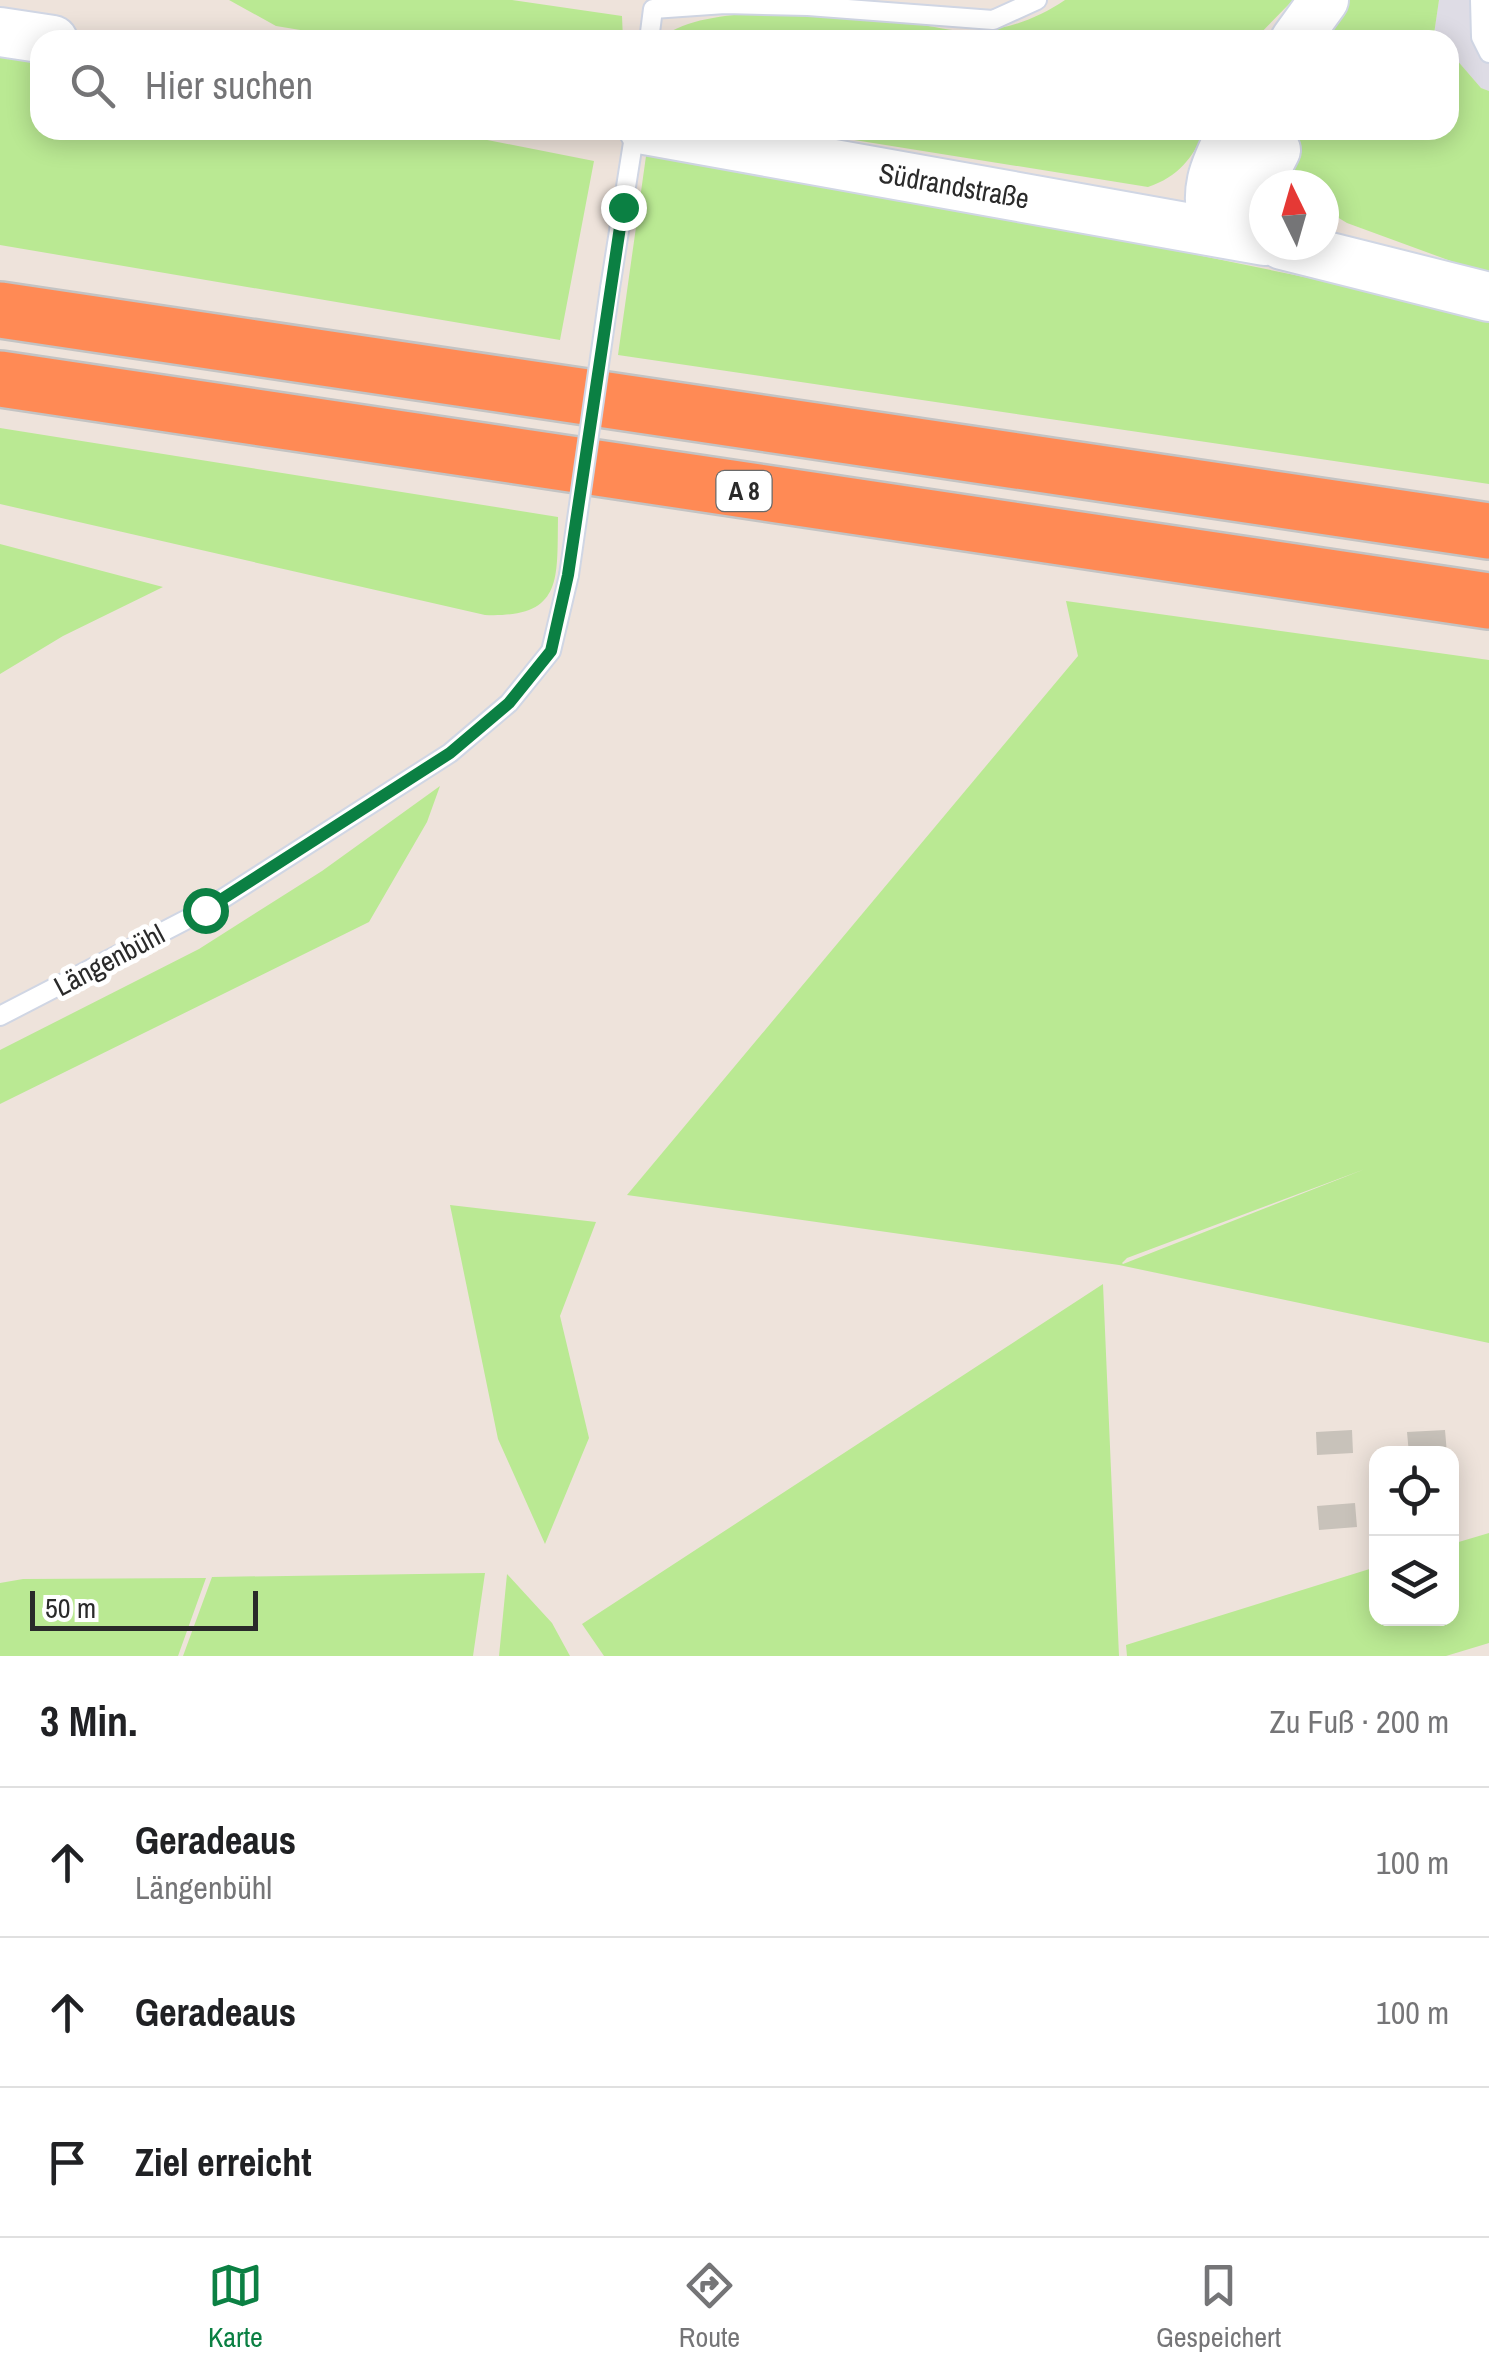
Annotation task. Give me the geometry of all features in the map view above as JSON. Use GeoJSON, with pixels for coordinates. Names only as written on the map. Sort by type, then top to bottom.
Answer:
{"type":"FeatureCollection","features":[{"type":"Feature","properties":{"kind":"highway"},"geometry":{"type":"LineString","coordinates":[[0,310],[1489,531]]}},
{"type":"Feature","properties":{"kind":"highway","name":"A 8"},"geometry":{"type":"LineString","coordinates":[[0,380],[1489,601]]}},
{"type":"Feature","properties":{"kind":"main road"},"geometry":{"type":"LineString","coordinates":[[1302,30],[1324,0]]}},
{"type":"Feature","properties":{"kind":"main road"},"geometry":{"type":"LineString","coordinates":[[0,32],[30,36]]}},
{"type":"Feature","properties":{"kind":"main road","name":"Südrandstraße"},"geometry":{"type":"LineString","coordinates":[[700,140],[1249,238]]}},
{"type":"Feature","properties":{"kind":"main road"},"geometry":{"type":"LineString","coordinates":[[1227,140],[1213,168],[1206,206],[1217,232],[1243,214],[1281,155]]}},
{"type":"Feature","properties":{"kind":"main road"},"geometry":{"type":"LineString","coordinates":[[1339,251],[1489,297]]}},
{"type":"Feature","properties":{"kind":"lane"},"geometry":{"type":"LineString","coordinates":[[650,30],[653,9],[726,4],[808,6],[993,20],[1037,0]]}},
{"type":"Feature","properties":{"kind":"lane"},"geometry":{"type":"LineString","coordinates":[[1480,0],[1481,37],[1489,53]]}},
{"type":"Feature","properties":{"kind":"lane","name":"Längenbühl"},"geometry":{"type":"LineString","coordinates":[[0,1016],[205,910],[450,753],[509,703],[551,651],[568,575],[633,140]]}},
{"type":"Feature","properties":{"kind":"shaded area"},"geometry":{"type":"Polygon","coordinates":[[[1439,0],[1489,0],[1489,91],[1481,88],[1459,63],[1459,30],[1435,30],[1439,0]]]}},
{"type":"Feature","properties":{"kind":"green space"},"geometry":{"type":"Polygon","coordinates":[[[229,0],[512,0],[622,16],[623,30],[300,30],[276,26],[229,0]]]}},
{"type":"Feature","properties":{"kind":"green space"},"geometry":{"type":"Polygon","coordinates":[[[1065,0],[1293,0],[1264,30],[985,30],[1045,12],[1065,0]]]}},
{"type":"Feature","properties":{"kind":"green space"},"geometry":{"type":"Polygon","coordinates":[[[1347,0],[1439,0],[1435,30],[1328,30],[1347,0]]]}},
{"type":"Feature","properties":{"kind":"green space"},"geometry":{"type":"Polygon","coordinates":[[[747,14],[911,23],[954,30],[676,30],[714,18],[747,14]]]}},
{"type":"Feature","properties":{"kind":"green space"},"geometry":{"type":"Polygon","coordinates":[[[0,45],[30,51],[30,140],[488,140],[594,161],[560,340],[0,245],[0,45]]]}},
{"type":"Feature","properties":{"kind":"green space"},"geometry":{"type":"Polygon","coordinates":[[[1459,63],[1481,88],[1489,91],[1489,275],[1347,223],[1339,218],[1339,170],[1294,170],[1289,140],[1459,140],[1459,63]]]}},
{"type":"Feature","properties":{"kind":"green space"},"geometry":{"type":"Polygon","coordinates":[[[854,140],[1200,140],[1183,165],[1168,178],[1148,187],[854,140]]]}},
{"type":"Feature","properties":{"kind":"green space"},"geometry":{"type":"Polygon","coordinates":[[[648,142],[1489,315],[1489,484],[618,355],[648,142]]]}},
{"type":"Feature","properties":{"kind":"green space"},"geometry":{"type":"Polygon","coordinates":[[[0,428],[558,517],[555,577],[542,602],[529,610],[485,615],[0,504],[0,428]]]}},
{"type":"Feature","properties":{"kind":"green space"},"geometry":{"type":"Polygon","coordinates":[[[0,544],[163,587],[63,636],[0,674],[0,544]]]}},
{"type":"Feature","properties":{"kind":"green space"},"geometry":{"type":"Polygon","coordinates":[[[1066,601],[1489,660],[1489,1343],[1119,1265],[627,1195],[1078,656],[1066,601]],[[1365,1169],[1127,1258],[1123,1264],[1365,1169]]]}},
{"type":"Feature","properties":{"kind":"green space"},"geometry":{"type":"Polygon","coordinates":[[[440,786],[427,822],[369,922],[0,1104],[0,1050],[199,949],[322,871],[440,786]]]}},
{"type":"Feature","properties":{"kind":"green space"},"geometry":{"type":"Polygon","coordinates":[[[450,1205],[596,1222],[560,1316],[589,1438],[545,1544],[498,1439],[450,1205]]]}},
{"type":"Feature","properties":{"kind":"green space"},"geometry":{"type":"Polygon","coordinates":[[[1103,1284],[1119,1656],[604,1656],[582,1624],[1103,1284]]]}},
{"type":"Feature","properties":{"kind":"green space"},"geometry":{"type":"Polygon","coordinates":[[[1489,1533],[1489,1643],[1446,1656],[1127,1656],[1126,1645],[1369,1569],[1369,1626],[1459,1626],[1459,1542],[1489,1533]]]}},
{"type":"Feature","properties":{"kind":"green space"},"geometry":{"type":"Polygon","coordinates":[[[485,1573],[473,1656],[183,1656],[212,1577],[485,1573]]]}},
{"type":"Feature","properties":{"kind":"green space"},"geometry":{"type":"Polygon","coordinates":[[[507,1574],[552,1623],[570,1656],[499,1656],[507,1574]]]}},
{"type":"Feature","properties":{"kind":"green space"},"geometry":{"type":"Polygon","coordinates":[[[206,1578],[178,1656],[0,1656],[0,1583],[23,1579],[206,1578]]]}},
{"type":"Feature","properties":{"kind":"building"},"geometry":{"type":"Polygon","coordinates":[[[1352,1430],[1353,1453],[1317,1455],[1316,1432],[1352,1430]]]}},
{"type":"Feature","properties":{"kind":"building"},"geometry":{"type":"Polygon","coordinates":[[[1445,1430],[1446,1446],[1408,1446],[1407,1432],[1445,1430]]]}},
{"type":"Feature","properties":{"kind":"building"},"geometry":{"type":"Polygon","coordinates":[[[1355,1503],[1357,1527],[1319,1530],[1317,1506],[1355,1503]]]}},
{"type":"Feature","properties":{"kind":"route"},"geometry":{"type":"LineString","coordinates":[[205,910],[450,753],[509,703],[551,651],[568,575],[623,207]]}}]}
